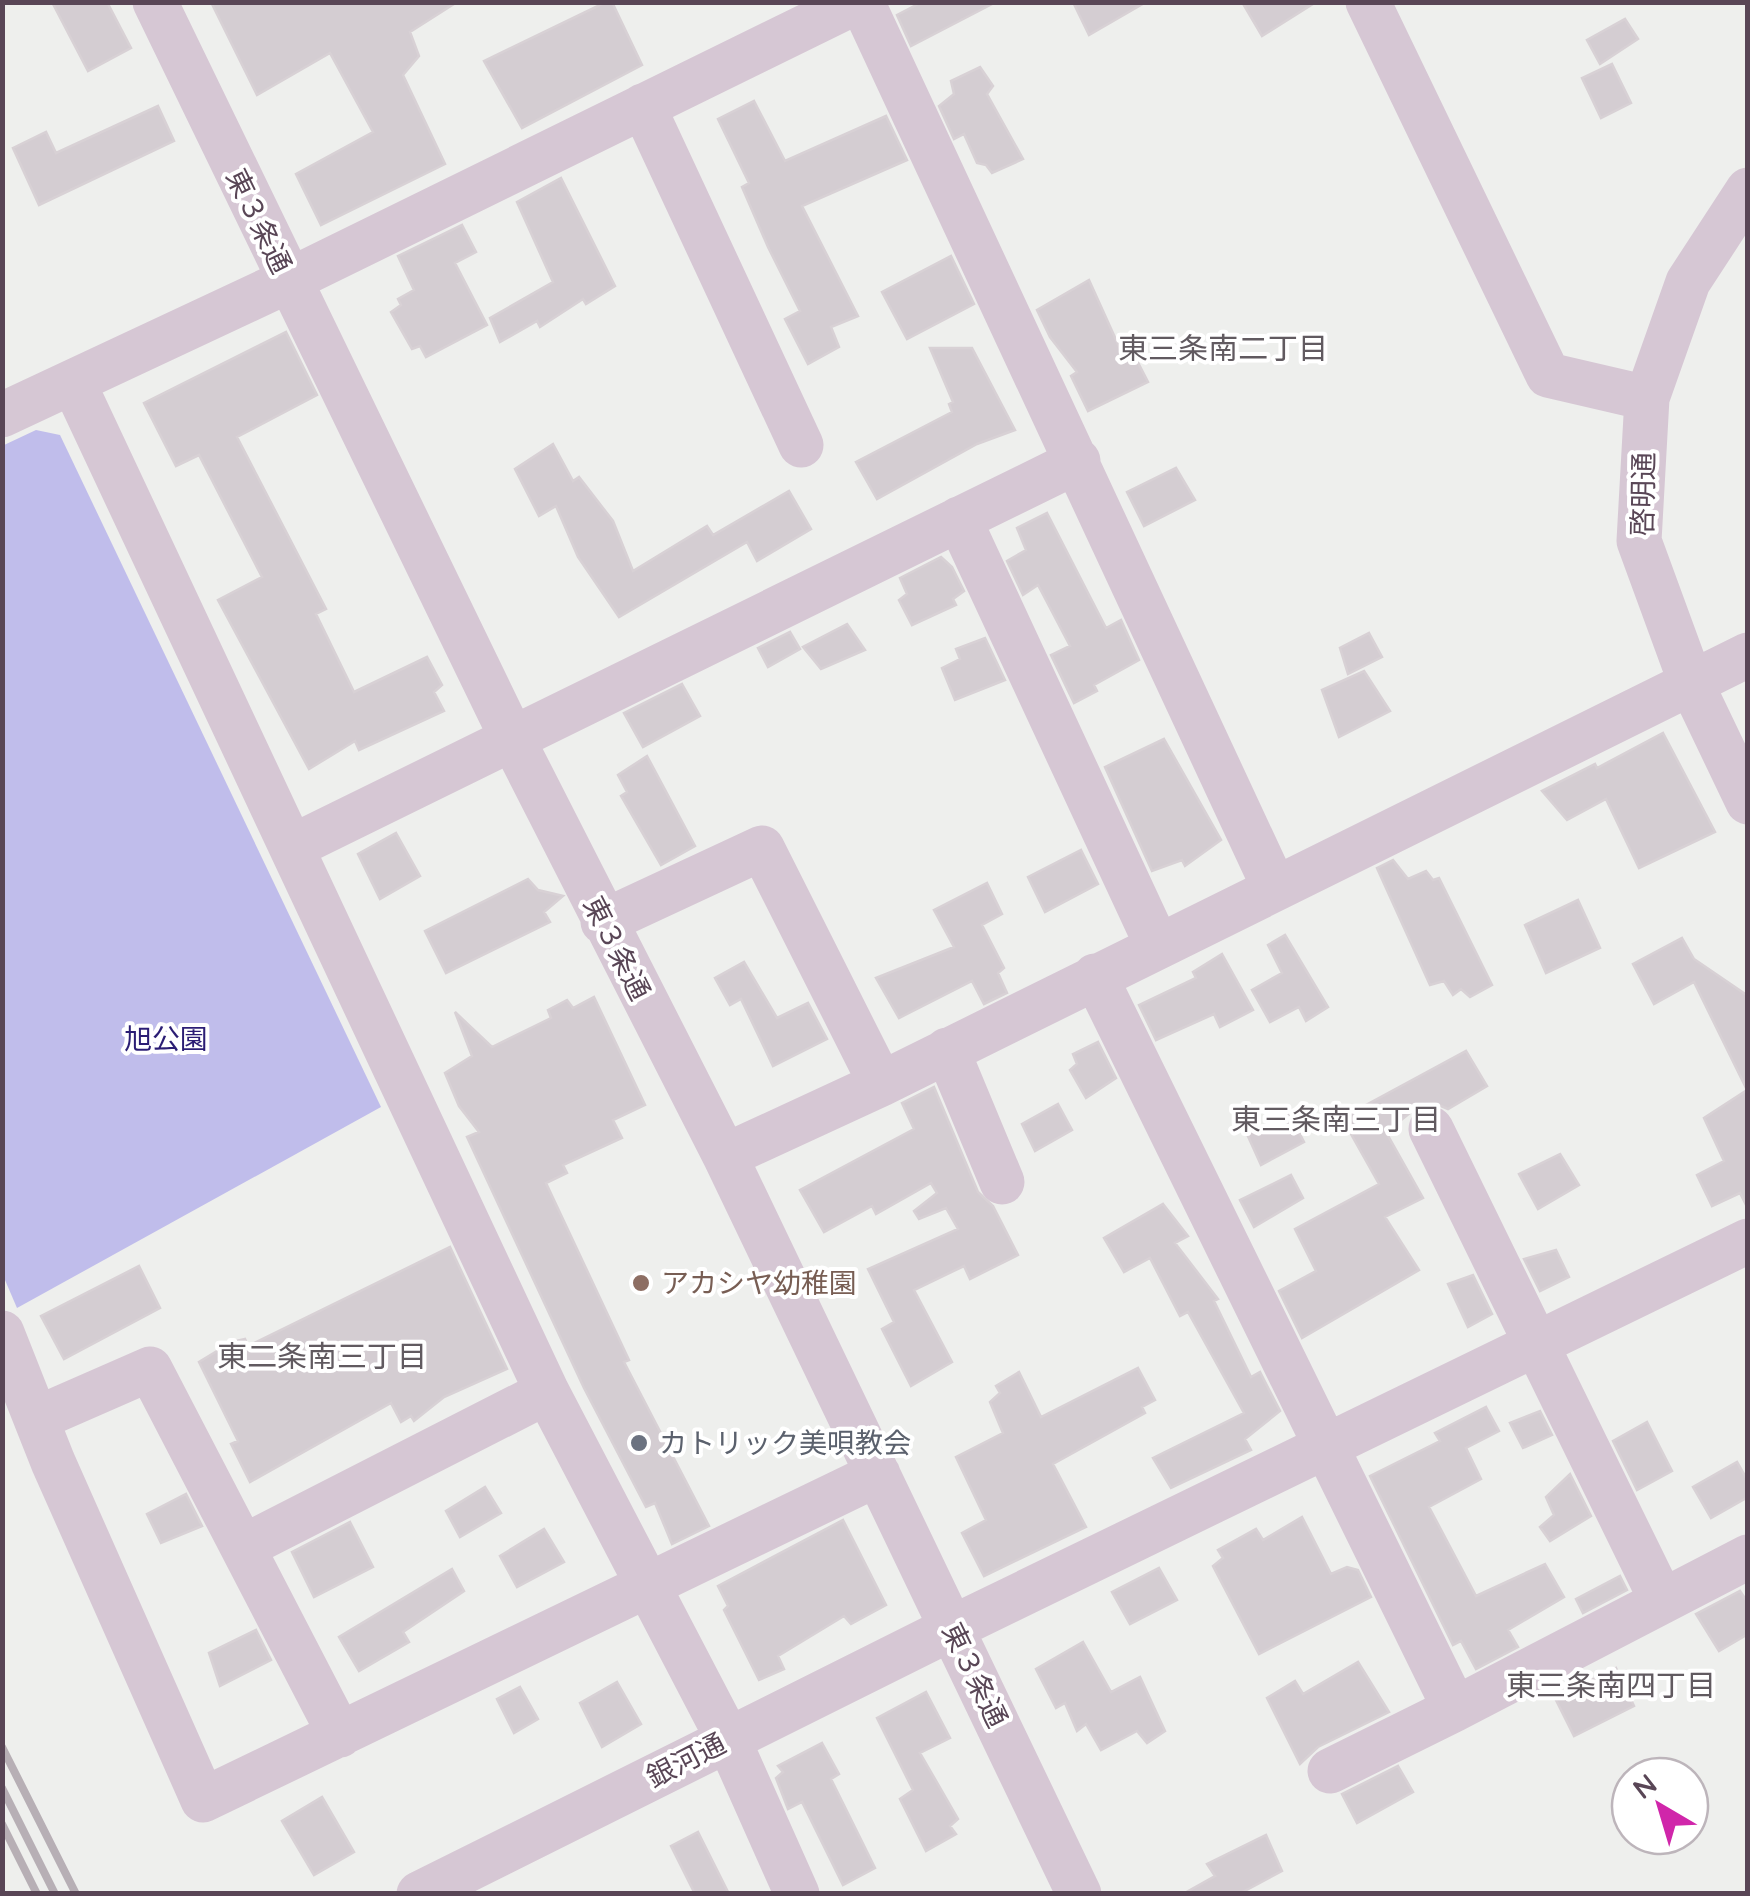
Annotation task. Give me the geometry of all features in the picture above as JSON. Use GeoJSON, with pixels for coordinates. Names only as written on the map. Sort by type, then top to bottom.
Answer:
{"type":"FeatureCollection","features":[{"type":"Feature","properties":{"kind":"street","name":"東３条通"},"geometry":{"type":"LineString","coordinates":[[154,2],[512,738],[724,1156],[1079,1894]]}},
{"type":"Feature","properties":{"kind":"street"},"geometry":{"type":"LineString","coordinates":[[2,415],[288,282],[859,2],[1078,460],[1274,887]]}},
{"type":"Feature","properties":{"kind":"street"},"geometry":{"type":"LineString","coordinates":[[1368,2],[1548,375],[1647,398]]}},
{"type":"Feature","properties":{"kind":"street"},"geometry":{"type":"LineString","coordinates":[[643,106],[801,445]]}},
{"type":"Feature","properties":{"kind":"street","name":"啓明通"},"geometry":{"type":"LineString","coordinates":[[1748,190],[1688,282],[1647,398],[1639,541],[1690,682],[1748,802]]}},
{"type":"Feature","properties":{"kind":"street"},"geometry":{"type":"LineString","coordinates":[[73,382],[547,1392],[728,1739],[796,1894]]}},
{"type":"Feature","properties":{"kind":"street"},"geometry":{"type":"LineString","coordinates":[[292,847],[1078,460]]}},
{"type":"Feature","properties":{"kind":"street"},"geometry":{"type":"LineString","coordinates":[[959,519],[1156,945]]}},
{"type":"Feature","properties":{"kind":"street"},"geometry":{"type":"LineString","coordinates":[[724,1156],[881,1084],[1748,655]]}},
{"type":"Feature","properties":{"kind":"street"},"geometry":{"type":"LineString","coordinates":[[603,922],[762,848],[881,1084]]}},
{"type":"Feature","properties":{"kind":"street"},"geometry":{"type":"LineString","coordinates":[[1095,976],[1454,1709]]}},
{"type":"Feature","properties":{"kind":"street"},"geometry":{"type":"LineString","coordinates":[[947,1050],[1002,1182]]}},
{"type":"Feature","properties":{"kind":"street"},"geometry":{"type":"LineString","coordinates":[[1430,1129],[1661,1599]]}},
{"type":"Feature","properties":{"kind":"street","name":"銀河通"},"geometry":{"type":"LineString","coordinates":[[419,1894],[952,1628],[1748,1241]]}},
{"type":"Feature","properties":{"kind":"street"},"geometry":{"type":"LineString","coordinates":[[2,1333],[203,1800],[878,1474]]}},
{"type":"Feature","properties":{"kind":"street"},"geometry":{"type":"LineString","coordinates":[[38,1418],[150,1369],[340,1736]]}},
{"type":"Feature","properties":{"kind":"street"},"geometry":{"type":"LineString","coordinates":[[245,1546],[547,1392]]}},
{"type":"Feature","properties":{"kind":"street"},"geometry":{"type":"LineString","coordinates":[[1330,1771],[1748,1557]]}},
{"type":"Feature","properties":{"kind":"green space","name":"旭公園"},"geometry":{"type":"Polygon","coordinates":[[[36,430],[60,435],[381,1107],[17,1308],[2,1273],[2,446],[36,430]]]}},
{"type":"Feature","properties":{"kind":"building"},"geometry":{"type":"Polygon","coordinates":[[[52,2],[107,2],[131,48],[88,71],[52,2]]]}},
{"type":"Feature","properties":{"kind":"building"},"geometry":{"type":"Polygon","coordinates":[[[211,2],[457,2],[410,32],[419,56],[403,75],[445,164],[321,225],[296,174],[373,132],[330,53],[257,95],[211,2]]]}},
{"type":"Feature","properties":{"kind":"building"},"geometry":{"type":"Polygon","coordinates":[[[612,2],[642,65],[522,128],[484,61],[612,2]]]}},
{"type":"Feature","properties":{"kind":"building"},"geometry":{"type":"Polygon","coordinates":[[[922,2],[996,2],[911,46],[897,15],[922,2]]]}},
{"type":"Feature","properties":{"kind":"building"},"geometry":{"type":"Polygon","coordinates":[[[1073,2],[1146,2],[1089,35],[1073,2]]]}},
{"type":"Feature","properties":{"kind":"building"},"geometry":{"type":"Polygon","coordinates":[[[1242,2],[1316,2],[1262,36],[1242,2]]]}},
{"type":"Feature","properties":{"kind":"building"},"geometry":{"type":"Polygon","coordinates":[[[1625,19],[1638,39],[1600,64],[1587,40],[1625,19]]]}},
{"type":"Feature","properties":{"kind":"building"},"geometry":{"type":"Polygon","coordinates":[[[1612,64],[1631,103],[1601,118],[1582,78],[1612,64]]]}},
{"type":"Feature","properties":{"kind":"building"},"geometry":{"type":"Polygon","coordinates":[[[980,67],[993,86],[987,94],[1023,159],[992,173],[986,165],[977,163],[964,134],[954,139],[939,106],[954,94],[951,81],[980,67]]]}},
{"type":"Feature","properties":{"kind":"building"},"geometry":{"type":"Polygon","coordinates":[[[754,101],[785,161],[886,116],[907,160],[802,206],[858,316],[831,327],[839,347],[808,364],[785,319],[800,311],[742,187],[749,183],[718,119],[754,101]]]}},
{"type":"Feature","properties":{"kind":"building"},"geometry":{"type":"Polygon","coordinates":[[[158,106],[174,141],[39,205],[13,148],[46,132],[56,153],[158,106]]]}},
{"type":"Feature","properties":{"kind":"building"},"geometry":{"type":"Polygon","coordinates":[[[561,178],[615,286],[586,304],[583,299],[540,327],[537,321],[500,342],[490,318],[553,282],[517,202],[561,178]]]}},
{"type":"Feature","properties":{"kind":"building"},"geometry":{"type":"Polygon","coordinates":[[[462,225],[476,252],[455,263],[487,325],[426,357],[420,346],[412,349],[391,312],[401,305],[398,299],[414,290],[398,256],[462,225]]]}},
{"type":"Feature","properties":{"kind":"building"},"geometry":{"type":"Polygon","coordinates":[[[951,256],[974,304],[907,339],[882,292],[951,256]]]}},
{"type":"Feature","properties":{"kind":"building"},"geometry":{"type":"Polygon","coordinates":[[[1089,280],[1122,353],[1131,349],[1148,382],[1088,411],[1071,376],[1077,372],[1050,337],[1037,310],[1089,280]]]}},
{"type":"Feature","properties":{"kind":"building"},"geometry":{"type":"Polygon","coordinates":[[[286,332],[317,395],[237,437],[326,609],[316,614],[354,692],[427,657],[442,685],[434,692],[444,711],[359,750],[355,741],[309,769],[218,600],[262,577],[199,455],[176,466],[144,403],[286,332]]]}},
{"type":"Feature","properties":{"kind":"building"},"geometry":{"type":"Polygon","coordinates":[[[930,348],[972,348],[1015,430],[977,444],[877,499],[856,462],[952,412],[949,404],[953,402],[930,348]]]}},
{"type":"Feature","properties":{"kind":"building"},"geometry":{"type":"Polygon","coordinates":[[[553,444],[573,481],[579,477],[613,521],[633,571],[707,526],[713,535],[789,491],[811,529],[757,561],[747,542],[619,617],[578,557],[556,506],[539,516],[515,469],[553,444]]]}},
{"type":"Feature","properties":{"kind":"building"},"geometry":{"type":"Polygon","coordinates":[[[1176,468],[1195,500],[1144,526],[1127,492],[1176,468]]]}},
{"type":"Feature","properties":{"kind":"building"},"geometry":{"type":"Polygon","coordinates":[[[1047,513],[1106,628],[1121,620],[1139,660],[1094,685],[1097,691],[1074,703],[1051,655],[1070,646],[1038,585],[1023,595],[1007,561],[1026,550],[1017,528],[1047,513]]]}},
{"type":"Feature","properties":{"kind":"building"},"geometry":{"type":"Polygon","coordinates":[[[941,557],[952,567],[964,591],[953,599],[956,605],[912,625],[899,600],[907,594],[900,578],[941,557]]]}},
{"type":"Feature","properties":{"kind":"building"},"geometry":{"type":"Polygon","coordinates":[[[847,624],[865,650],[821,669],[803,647],[847,624]]]}},
{"type":"Feature","properties":{"kind":"building"},"geometry":{"type":"Polygon","coordinates":[[[790,632],[800,649],[768,667],[758,648],[790,632]]]}},
{"type":"Feature","properties":{"kind":"building"},"geometry":{"type":"Polygon","coordinates":[[[1369,633],[1382,657],[1348,674],[1340,648],[1369,633]]]}},
{"type":"Feature","properties":{"kind":"building"},"geometry":{"type":"Polygon","coordinates":[[[985,638],[1005,680],[955,700],[942,668],[960,659],[956,649],[985,638]]]}},
{"type":"Feature","properties":{"kind":"building"},"geometry":{"type":"Polygon","coordinates":[[[1364,671],[1390,711],[1339,737],[1322,690],[1364,671]]]}},
{"type":"Feature","properties":{"kind":"building"},"geometry":{"type":"Polygon","coordinates":[[[682,684],[700,716],[643,747],[624,713],[682,684]]]}},
{"type":"Feature","properties":{"kind":"building"},"geometry":{"type":"Polygon","coordinates":[[[1663,733],[1715,832],[1639,868],[1606,799],[1567,820],[1542,791],[1595,764],[1597,768],[1663,733]]]}},
{"type":"Feature","properties":{"kind":"building"},"geometry":{"type":"Polygon","coordinates":[[[1164,739],[1221,840],[1185,866],[1182,860],[1152,871],[1105,767],[1164,739]]]}},
{"type":"Feature","properties":{"kind":"building"},"geometry":{"type":"Polygon","coordinates":[[[647,756],[695,846],[661,865],[621,796],[627,792],[618,775],[647,756]]]}},
{"type":"Feature","properties":{"kind":"building"},"geometry":{"type":"Polygon","coordinates":[[[396,833],[420,876],[380,899],[358,854],[396,833]]]}},
{"type":"Feature","properties":{"kind":"building"},"geometry":{"type":"Polygon","coordinates":[[[1081,850],[1098,884],[1045,912],[1028,877],[1081,850]]]}},
{"type":"Feature","properties":{"kind":"building"},"geometry":{"type":"Polygon","coordinates":[[[1393,860],[1408,879],[1426,871],[1433,880],[1439,878],[1492,985],[1470,997],[1461,989],[1453,995],[1444,981],[1430,985],[1377,868],[1393,860]]]}},
{"type":"Feature","properties":{"kind":"building"},"geometry":{"type":"Polygon","coordinates":[[[528,879],[538,890],[563,896],[544,912],[550,922],[446,973],[425,931],[528,879]]]}},
{"type":"Feature","properties":{"kind":"building"},"geometry":{"type":"Polygon","coordinates":[[[987,883],[1002,914],[982,925],[1004,968],[998,973],[1007,993],[984,1004],[972,981],[899,1018],[876,978],[954,947],[934,910],[987,883]]]}},
{"type":"Feature","properties":{"kind":"building"},"geometry":{"type":"Polygon","coordinates":[[[1578,900],[1600,948],[1546,973],[1525,925],[1578,900]]]}},
{"type":"Feature","properties":{"kind":"building"},"geometry":{"type":"Polygon","coordinates":[[[1285,935],[1328,1007],[1306,1021],[1299,1007],[1270,1022],[1252,990],[1282,973],[1268,945],[1285,935]]]}},
{"type":"Feature","properties":{"kind":"building"},"geometry":{"type":"Polygon","coordinates":[[[1682,938],[1694,959],[1748,996],[1748,1209],[1740,1193],[1712,1206],[1697,1175],[1724,1161],[1704,1118],[1747,1090],[1694,982],[1654,1004],[1633,964],[1682,938]]]}},
{"type":"Feature","properties":{"kind":"building"},"geometry":{"type":"Polygon","coordinates":[[[1222,954],[1253,1010],[1220,1027],[1214,1014],[1156,1040],[1139,1005],[1196,978],[1193,972],[1222,954]]]}},
{"type":"Feature","properties":{"kind":"building"},"geometry":{"type":"Polygon","coordinates":[[[744,962],[777,1018],[808,1003],[827,1039],[773,1066],[741,999],[730,1005],[715,978],[744,962]]]}},
{"type":"Feature","properties":{"kind":"building"},"geometry":{"type":"Polygon","coordinates":[[[594,997],[645,1105],[613,1120],[622,1138],[563,1165],[567,1173],[546,1183],[629,1360],[624,1362],[709,1526],[672,1544],[655,1503],[646,1507],[584,1388],[467,1137],[479,1132],[459,1106],[445,1073],[472,1056],[455,1012],[492,1047],[551,1018],[548,1010],[567,1000],[573,1008],[594,997]]]}},
{"type":"Feature","properties":{"kind":"building"},"geometry":{"type":"Polygon","coordinates":[[[1098,1042],[1116,1078],[1086,1098],[1070,1070],[1077,1064],[1073,1054],[1098,1042]]]}},
{"type":"Feature","properties":{"kind":"building"},"geometry":{"type":"Polygon","coordinates":[[[1466,1051],[1487,1086],[1448,1109],[1434,1103],[1420,1105],[1386,1132],[1423,1198],[1385,1217],[1419,1270],[1302,1338],[1279,1291],[1316,1271],[1295,1229],[1379,1184],[1342,1118],[1466,1051]]]}},
{"type":"Feature","properties":{"kind":"building"},"geometry":{"type":"Polygon","coordinates":[[[934,1087],[978,1192],[993,1206],[1018,1255],[970,1279],[964,1266],[914,1290],[952,1362],[911,1386],[882,1329],[894,1322],[868,1269],[958,1229],[946,1208],[919,1219],[914,1211],[937,1193],[931,1183],[876,1214],[872,1206],[824,1232],[800,1190],[914,1129],[902,1103],[934,1087]]]}},
{"type":"Feature","properties":{"kind":"building"},"geometry":{"type":"Polygon","coordinates":[[[1058,1104],[1072,1130],[1035,1151],[1022,1124],[1058,1104]]]}},
{"type":"Feature","properties":{"kind":"building"},"geometry":{"type":"Polygon","coordinates":[[[1289,1113],[1304,1142],[1261,1165],[1247,1134],[1289,1113]]]}},
{"type":"Feature","properties":{"kind":"building"},"geometry":{"type":"Polygon","coordinates":[[[1560,1154],[1579,1185],[1538,1209],[1519,1174],[1560,1154]]]}},
{"type":"Feature","properties":{"kind":"building"},"geometry":{"type":"Polygon","coordinates":[[[1291,1175],[1303,1198],[1254,1227],[1240,1200],[1291,1175]]]}},
{"type":"Feature","properties":{"kind":"building"},"geometry":{"type":"Polygon","coordinates":[[[1163,1204],[1188,1236],[1175,1243],[1218,1299],[1214,1301],[1251,1377],[1260,1372],[1280,1411],[1245,1439],[1251,1450],[1171,1488],[1153,1458],[1244,1413],[1188,1312],[1180,1316],[1150,1258],[1124,1272],[1104,1238],[1163,1204]]]}},
{"type":"Feature","properties":{"kind":"building"},"geometry":{"type":"Polygon","coordinates":[[[450,1247],[507,1369],[444,1397],[414,1421],[411,1416],[401,1422],[391,1403],[250,1482],[231,1444],[238,1441],[199,1362],[232,1342],[245,1339],[248,1346],[450,1247]]]}},
{"type":"Feature","properties":{"kind":"building"},"geometry":{"type":"Polygon","coordinates":[[[1556,1250],[1569,1277],[1540,1291],[1524,1259],[1556,1250]]]}},
{"type":"Feature","properties":{"kind":"building"},"geometry":{"type":"Polygon","coordinates":[[[139,1266],[160,1308],[64,1359],[41,1316],[139,1266]]]}},
{"type":"Feature","properties":{"kind":"building"},"geometry":{"type":"Polygon","coordinates":[[[1473,1275],[1492,1314],[1468,1327],[1448,1284],[1473,1275]]]}},
{"type":"Feature","properties":{"kind":"building"},"geometry":{"type":"Polygon","coordinates":[[[1138,1368],[1155,1400],[1142,1407],[1145,1413],[1053,1464],[1086,1527],[984,1576],[962,1533],[986,1520],[956,1457],[1003,1433],[990,1402],[1000,1393],[996,1386],[1019,1372],[1041,1417],[1138,1368]]]}},
{"type":"Feature","properties":{"kind":"building"},"geometry":{"type":"Polygon","coordinates":[[[1486,1407],[1499,1431],[1466,1448],[1481,1479],[1429,1507],[1476,1596],[1545,1564],[1564,1597],[1508,1630],[1518,1647],[1476,1669],[1461,1641],[1453,1645],[1370,1476],[1440,1441],[1435,1433],[1486,1407]]]}},
{"type":"Feature","properties":{"kind":"building"},"geometry":{"type":"Polygon","coordinates":[[[1540,1411],[1552,1435],[1523,1448],[1510,1423],[1540,1411]]]}},
{"type":"Feature","properties":{"kind":"building"},"geometry":{"type":"Polygon","coordinates":[[[1647,1422],[1672,1471],[1637,1490],[1613,1441],[1647,1422]]]}},
{"type":"Feature","properties":{"kind":"building"},"geometry":{"type":"Polygon","coordinates":[[[1737,1462],[1748,1481],[1748,1497],[1711,1518],[1693,1487],[1737,1462]]]}},
{"type":"Feature","properties":{"kind":"building"},"geometry":{"type":"Polygon","coordinates":[[[1570,1474],[1591,1516],[1550,1541],[1540,1527],[1554,1515],[1546,1497],[1570,1474]]]}},
{"type":"Feature","properties":{"kind":"building"},"geometry":{"type":"Polygon","coordinates":[[[485,1487],[501,1513],[460,1537],[446,1511],[485,1487]]]}},
{"type":"Feature","properties":{"kind":"building"},"geometry":{"type":"Polygon","coordinates":[[[186,1494],[202,1526],[161,1543],[147,1514],[186,1494]]]}},
{"type":"Feature","properties":{"kind":"building"},"geometry":{"type":"Polygon","coordinates":[[[1302,1517],[1331,1574],[1347,1567],[1358,1570],[1371,1597],[1259,1654],[1213,1566],[1223,1558],[1218,1550],[1256,1529],[1263,1540],[1302,1517]]]}},
{"type":"Feature","properties":{"kind":"building"},"geometry":{"type":"Polygon","coordinates":[[[843,1520],[886,1605],[851,1624],[844,1616],[778,1656],[784,1669],[759,1680],[724,1610],[728,1606],[718,1586],[843,1520]]]}},
{"type":"Feature","properties":{"kind":"building"},"geometry":{"type":"Polygon","coordinates":[[[350,1522],[373,1567],[314,1597],[292,1552],[350,1522]]]}},
{"type":"Feature","properties":{"kind":"building"},"geometry":{"type":"Polygon","coordinates":[[[544,1529],[564,1562],[517,1587],[500,1556],[544,1529]]]}},
{"type":"Feature","properties":{"kind":"building"},"geometry":{"type":"Polygon","coordinates":[[[1159,1568],[1177,1600],[1130,1624],[1112,1592],[1159,1568]]]}},
{"type":"Feature","properties":{"kind":"building"},"geometry":{"type":"Polygon","coordinates":[[[452,1569],[464,1591],[403,1632],[409,1642],[359,1671],[339,1637],[452,1569]]]}},
{"type":"Feature","properties":{"kind":"building"},"geometry":{"type":"Polygon","coordinates":[[[1620,1576],[1627,1590],[1583,1613],[1576,1599],[1620,1576]]]}},
{"type":"Feature","properties":{"kind":"building"},"geometry":{"type":"Polygon","coordinates":[[[1740,1591],[1748,1603],[1748,1634],[1719,1651],[1696,1614],[1740,1591]]]}},
{"type":"Feature","properties":{"kind":"building"},"geometry":{"type":"Polygon","coordinates":[[[256,1630],[271,1660],[220,1686],[209,1653],[256,1630]]]}},
{"type":"Feature","properties":{"kind":"building"},"geometry":{"type":"Polygon","coordinates":[[[1083,1642],[1111,1692],[1140,1677],[1165,1731],[1147,1743],[1137,1731],[1101,1750],[1086,1724],[1077,1731],[1065,1703],[1056,1708],[1036,1669],[1083,1642]]]}},
{"type":"Feature","properties":{"kind":"building"},"geometry":{"type":"Polygon","coordinates":[[[1358,1662],[1389,1712],[1318,1747],[1300,1764],[1267,1698],[1295,1681],[1303,1694],[1358,1662]]]}},
{"type":"Feature","properties":{"kind":"building"},"geometry":{"type":"Polygon","coordinates":[[[1616,1668],[1634,1706],[1574,1736],[1555,1698],[1616,1668]]]}},
{"type":"Feature","properties":{"kind":"building"},"geometry":{"type":"Polygon","coordinates":[[[617,1682],[641,1724],[602,1747],[580,1703],[617,1682]]]}},
{"type":"Feature","properties":{"kind":"building"},"geometry":{"type":"Polygon","coordinates":[[[520,1687],[538,1719],[514,1733],[497,1699],[520,1687]]]}},
{"type":"Feature","properties":{"kind":"building"},"geometry":{"type":"Polygon","coordinates":[[[926,1692],[950,1738],[920,1753],[958,1819],[950,1826],[956,1834],[926,1851],[900,1799],[913,1790],[877,1718],[926,1692]]]}},
{"type":"Feature","properties":{"kind":"building"},"geometry":{"type":"Polygon","coordinates":[[[822,1743],[839,1774],[831,1779],[875,1868],[843,1885],[802,1802],[788,1809],[776,1778],[783,1772],[778,1766],[822,1743]]]}},
{"type":"Feature","properties":{"kind":"building"},"geometry":{"type":"Polygon","coordinates":[[[1398,1766],[1413,1792],[1357,1823],[1342,1794],[1398,1766]]]}},
{"type":"Feature","properties":{"kind":"building"},"geometry":{"type":"Polygon","coordinates":[[[322,1797],[354,1852],[314,1875],[282,1821],[322,1797]]]}},
{"type":"Feature","properties":{"kind":"building"},"geometry":{"type":"Polygon","coordinates":[[[698,1832],[729,1894],[695,1894],[671,1846],[698,1832]]]}},
{"type":"Feature","properties":{"kind":"building"},"geometry":{"type":"Polygon","coordinates":[[[1266,1835],[1282,1871],[1239,1894],[1183,1894],[1215,1876],[1207,1864],[1266,1835]]]}},
{"type":"Feature","properties":{"kind":"railway"},"geometry":{"type":"LineString","coordinates":[[2,1747],[76,1894]]}},
{"type":"Feature","properties":{"kind":"railway"},"geometry":{"type":"LineString","coordinates":[[2,1788],[55,1894]]}},
{"type":"Feature","properties":{"kind":"railway"},"geometry":{"type":"LineString","coordinates":[[2,1824],[37,1894]]}},
{"type":"Feature","properties":{"kind":"place","name":"アカシヤ幼稚園"},"geometry":{"type":"Point","coordinates":[641,1283]}},
{"type":"Feature","properties":{"kind":"place","name":"カトリック美唄教会"},"geometry":{"type":"Point","coordinates":[639,1443]}},
{"type":"Feature","properties":{"kind":"district","name":"東三条南二丁目"},"geometry":{"type":"Point","coordinates":[1223,349]}},
{"type":"Feature","properties":{"kind":"district","name":"東三条南三丁目"},"geometry":{"type":"Point","coordinates":[1336,1120]}},
{"type":"Feature","properties":{"kind":"district","name":"東二条南三丁目"},"geometry":{"type":"Point","coordinates":[322,1357]}},
{"type":"Feature","properties":{"kind":"district","name":"東三条南四丁目"},"geometry":{"type":"Point","coordinates":[1611,1686]}}]}
